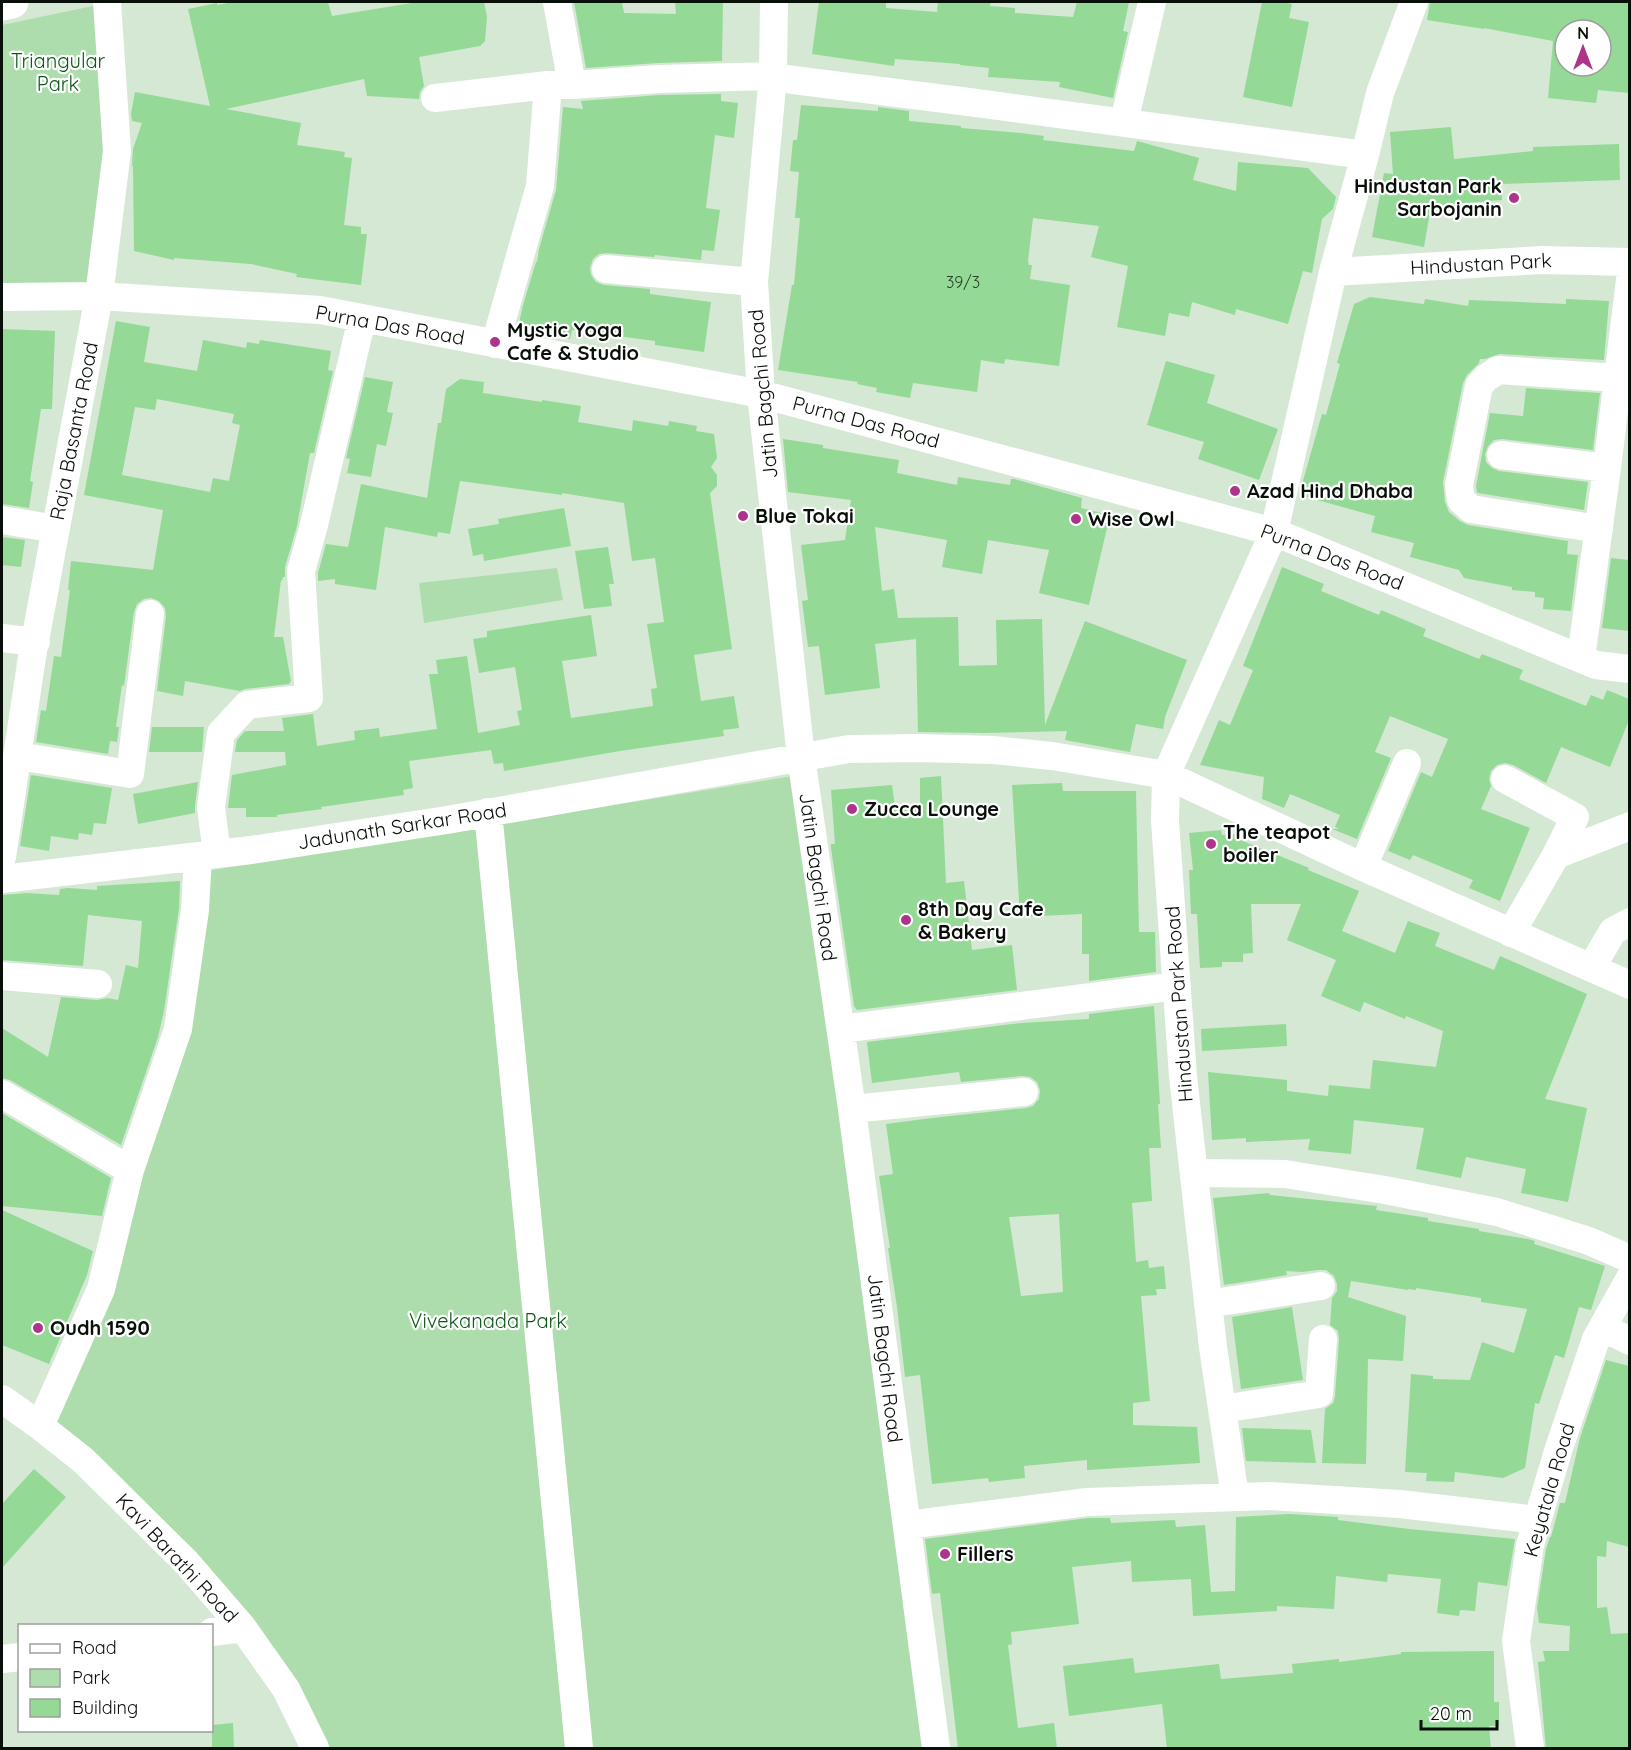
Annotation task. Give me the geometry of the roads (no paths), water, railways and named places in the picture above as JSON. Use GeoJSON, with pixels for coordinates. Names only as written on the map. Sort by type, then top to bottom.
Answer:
{"type":"FeatureCollection","features":[{"type":"Feature","properties":{"kind":"main road"},"geometry":{"type":"LineString","coordinates":[[2,4],[12,2]]}},
{"type":"Feature","properties":{"kind":"street","name":"Raja Basanta Road"},"geometry":{"type":"LineString","coordinates":[[2,857],[32,657],[99,296],[117,151],[107,2]]}},
{"type":"Feature","properties":{"kind":"street"},"geometry":{"type":"LineString","coordinates":[[495,344],[540,186],[560,85],[557,2]]}},
{"type":"Feature","properties":{"kind":"street","name":"Jatin Bagchi Road"},"geometry":{"type":"LineString","coordinates":[[774,2],[772,76],[754,282],[761,394],[801,757],[852,1109],[936,1749]]}},
{"type":"Feature","properties":{"kind":"street"},"geometry":{"type":"LineString","coordinates":[[1124,122],[1152,2]]}},
{"type":"Feature","properties":{"kind":"street"},"geometry":{"type":"LineString","coordinates":[[1274,532],[1333,272],[1380,93],[1413,2]]}},
{"type":"Feature","properties":{"kind":"street"},"geometry":{"type":"LineString","coordinates":[[435,98],[560,85],[772,76],[1365,155]]}},
{"type":"Feature","properties":{"kind":"street","name":"Hindustan Park"},"geometry":{"type":"LineString","coordinates":[[1333,272],[1542,260],[1629,262]]}},
{"type":"Feature","properties":{"kind":"street"},"geometry":{"type":"LineString","coordinates":[[606,269],[754,282]]}},
{"type":"Feature","properties":{"kind":"street"},"geometry":{"type":"LineString","coordinates":[[1581,658],[1608,468],[1621,423],[1618,378],[1629,280]]}},
{"type":"Feature","properties":{"kind":"street","name":"Purna Das Road"},"geometry":{"type":"LineString","coordinates":[[2,297],[99,296],[320,310],[761,394],[1274,532],[1596,665],[1629,669]]}},
{"type":"Feature","properties":{"kind":"street"},"geometry":{"type":"LineString","coordinates":[[40,1426],[101,1288],[130,1170],[178,1029],[195,910],[208,855],[221,733],[247,705],[309,698],[302,571],[362,318]]}},
{"type":"Feature","properties":{"kind":"street"},"geometry":{"type":"LineString","coordinates":[[1599,529],[1471,509],[1461,500],[1459,485],[1479,386],[1486,378],[1498,370],[1618,378]]}},
{"type":"Feature","properties":{"kind":"street"},"geometry":{"type":"LineString","coordinates":[[1501,455],[1608,468]]}},
{"type":"Feature","properties":{"kind":"street"},"geometry":{"type":"LineString","coordinates":[[2,520],[56,529]]}},
{"type":"Feature","properties":{"kind":"street","name":"Hindustan Park Road"},"geometry":{"type":"LineString","coordinates":[[1235,1497],[1212,1347],[1183,1076],[1165,821],[1166,775],[1274,532]]}},
{"type":"Feature","properties":{"kind":"street"},"geometry":{"type":"LineString","coordinates":[[18,756],[130,774],[150,614]]}},
{"type":"Feature","properties":{"kind":"street"},"geometry":{"type":"LineString","coordinates":[[2,638],[36,642]]}},
{"type":"Feature","properties":{"kind":"street","name":"Jadunath Sarkar Road"},"geometry":{"type":"LineString","coordinates":[[2,879],[250,850],[488,812],[849,749],[993,750],[1052,756],[1166,775],[1363,867],[1629,985]]}},
{"type":"Feature","properties":{"kind":"street"},"geometry":{"type":"LineString","coordinates":[[1363,867],[1407,763]]}},
{"type":"Feature","properties":{"kind":"street"},"geometry":{"type":"LineString","coordinates":[[1505,779],[1575,817],[1511,933]]}},
{"type":"Feature","properties":{"kind":"street"},"geometry":{"type":"LineString","coordinates":[[488,812],[579,1749]]}},
{"type":"Feature","properties":{"kind":"street"},"geometry":{"type":"LineString","coordinates":[[1556,855],[1629,826]]}},
{"type":"Feature","properties":{"kind":"street"},"geometry":{"type":"LineString","coordinates":[[1590,968],[1613,931],[1629,921]]}},
{"type":"Feature","properties":{"kind":"street"},"geometry":{"type":"LineString","coordinates":[[2,976],[98,984]]}},
{"type":"Feature","properties":{"kind":"street"},"geometry":{"type":"LineString","coordinates":[[841,1029],[1177,986]]}},
{"type":"Feature","properties":{"kind":"street"},"geometry":{"type":"LineString","coordinates":[[852,1109],[1024,1092]]}},
{"type":"Feature","properties":{"kind":"street"},"geometry":{"type":"LineString","coordinates":[[2,1094],[130,1170]]}},
{"type":"Feature","properties":{"kind":"street"},"geometry":{"type":"LineString","coordinates":[[1194,1173],[1285,1174],[1385,1190],[1497,1212],[1589,1241],[1629,1259]]}},
{"type":"Feature","properties":{"kind":"street","name":"Keyatala Road"},"geometry":{"type":"LineString","coordinates":[[1530,1749],[1516,1641],[1530,1545],[1559,1448],[1596,1340],[1629,1278]]}},
{"type":"Feature","properties":{"kind":"street"},"geometry":{"type":"LineString","coordinates":[[1208,1304],[1321,1286]]}},
{"type":"Feature","properties":{"kind":"street"},"geometry":{"type":"LineString","coordinates":[[1603,1328],[1629,1341]]}},
{"type":"Feature","properties":{"kind":"street"},"geometry":{"type":"LineString","coordinates":[[1222,1409],[1319,1394],[1323,1340]]}},
{"type":"Feature","properties":{"kind":"street","name":"Kavi Barathi Road"},"geometry":{"type":"LineString","coordinates":[[2,1399],[84,1461],[186,1562],[243,1628],[286,1689],[315,1749]]}},
{"type":"Feature","properties":{"kind":"street"},"geometry":{"type":"LineString","coordinates":[[907,1525],[1087,1502],[1269,1496],[1400,1504],[1537,1520]]}},
{"type":"Feature","properties":{"kind":"street"},"geometry":{"type":"LineString","coordinates":[[213,1632],[243,1628]]}},
{"type":"Feature","properties":{"kind":"street"},"geometry":{"type":"LineString","coordinates":[[2,1659],[18,1657]]}},
{"type":"Feature","properties":{"kind":"place","name":"Hindustan Park Sarbojanin"},"geometry":{"type":"Point","coordinates":[1514,198]}},
{"type":"Feature","properties":{"kind":"place","name":"Mystic Yoga Cafe & Studio"},"geometry":{"type":"Point","coordinates":[495,342]}},
{"type":"Feature","properties":{"kind":"place","name":"Azad Hind Dhaba"},"geometry":{"type":"Point","coordinates":[1235,491]}},
{"type":"Feature","properties":{"kind":"place","name":"Blue Tokai"},"geometry":{"type":"Point","coordinates":[743,516]}},
{"type":"Feature","properties":{"kind":"place","name":"Wise Owl"},"geometry":{"type":"Point","coordinates":[1076,519]}},
{"type":"Feature","properties":{"kind":"place","name":"Zucca Lounge"},"geometry":{"type":"Point","coordinates":[852,809]}},
{"type":"Feature","properties":{"kind":"place","name":"The teapot boiler"},"geometry":{"type":"Point","coordinates":[1211,844]}},
{"type":"Feature","properties":{"kind":"place","name":"8th Day Cafe & Bakery"},"geometry":{"type":"Point","coordinates":[906,920]}},
{"type":"Feature","properties":{"kind":"place","name":"Oudh 1590"},"geometry":{"type":"Point","coordinates":[38,1328]}},
{"type":"Feature","properties":{"kind":"place","name":"Fillers"},"geometry":{"type":"Point","coordinates":[945,1554]}},
{"type":"Feature","properties":{"kind":"park label","name":"Triangular Park"},"geometry":{"type":"Point","coordinates":[58,72]}},
{"type":"Feature","properties":{"kind":"park label","name":"Vivekanada Park"},"geometry":{"type":"Point","coordinates":[488,1321]}}]}
